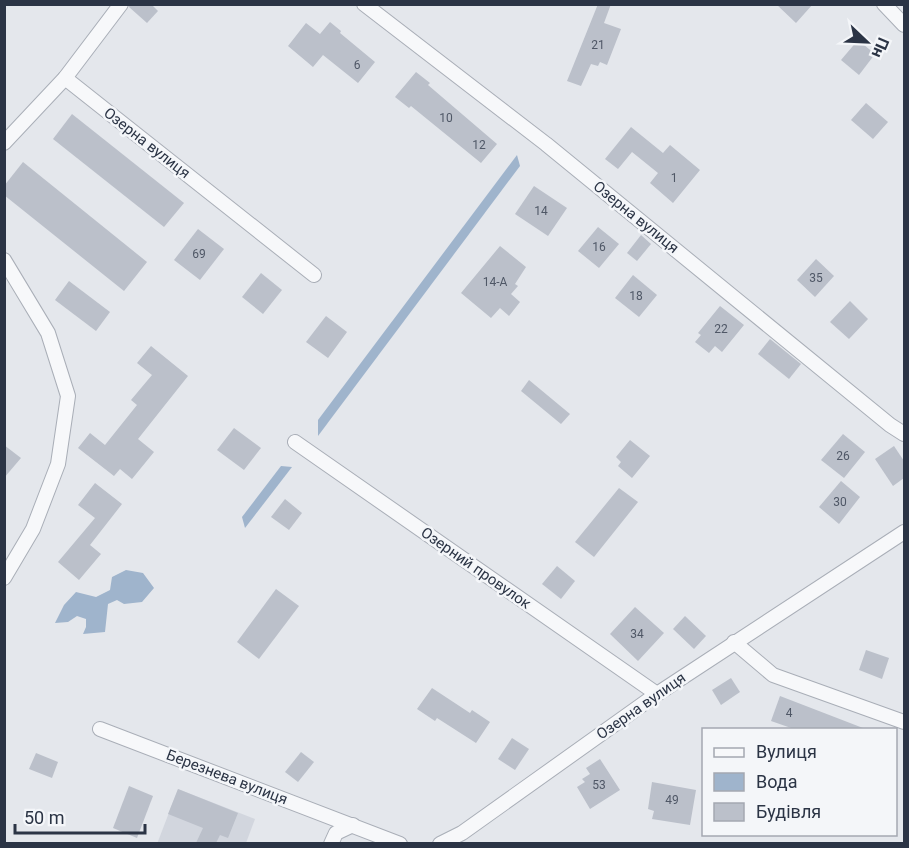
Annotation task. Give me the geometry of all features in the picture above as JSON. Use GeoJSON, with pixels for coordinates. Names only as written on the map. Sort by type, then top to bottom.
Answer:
{"type":"FeatureCollection","features":[{"type":"Feature","properties":{"kind":"street"},"geometry":{"type":"LineString","coordinates":[[4,144],[65,78],[121,4]]}},
{"type":"Feature","properties":{"kind":"street","name":"Озерна вулиця"},"geometry":{"type":"LineString","coordinates":[[364,4],[546,144],[890,425],[904,434]]}},
{"type":"Feature","properties":{"kind":"street"},"geometry":{"type":"LineString","coordinates":[[884,4],[904,25]]}},
{"type":"Feature","properties":{"kind":"street","name":"Озерна вулиця"},"geometry":{"type":"LineString","coordinates":[[65,78],[314,275]]}},
{"type":"Feature","properties":{"kind":"street"},"geometry":{"type":"LineString","coordinates":[[4,260],[48,333],[68,396],[58,464],[33,530],[4,578]]}},
{"type":"Feature","properties":{"kind":"street","name":"Озерний провулок"},"geometry":{"type":"LineString","coordinates":[[295,442],[657,694]]}},
{"type":"Feature","properties":{"kind":"street","name":"Озерна вулиця"},"geometry":{"type":"LineString","coordinates":[[440,843],[462,832],[734,642],[904,532]]}},
{"type":"Feature","properties":{"kind":"street"},"geometry":{"type":"LineString","coordinates":[[734,642],[774,675],[904,722]]}},
{"type":"Feature","properties":{"kind":"street","name":"Березнева вулиця"},"geometry":{"type":"LineString","coordinates":[[100,729],[400,843]]}},
{"type":"Feature","properties":{"kind":"street"},"geometry":{"type":"LineString","coordinates":[[331,843],[336,833],[353,825]]}},
{"type":"Feature","properties":{"kind":"shaded area"},"geometry":{"type":"Polygon","coordinates":[[[178,789],[255,819],[246,843],[157,844],[178,789]]]}},
{"type":"Feature","properties":{"kind":"water"},"geometry":{"type":"Polygon","coordinates":[[[517,155],[520,166],[318,436],[318,420],[517,155]]]}},
{"type":"Feature","properties":{"kind":"water"},"geometry":{"type":"Polygon","coordinates":[[[281,466],[292,467],[245,528],[242,517],[281,466]]]}},
{"type":"Feature","properties":{"kind":"water"},"geometry":{"type":"Polygon","coordinates":[[[126,570],[143,573],[154,588],[142,602],[124,604],[117,600],[108,604],[105,632],[83,634],[86,619],[77,616],[68,622],[55,623],[64,605],[76,592],[96,597],[110,590],[112,577],[126,570]]]}},
{"type":"Feature","properties":{"kind":"building"},"geometry":{"type":"Polygon","coordinates":[[[130,4],[151,4],[158,11],[147,23],[129,7],[130,4]]]}},
{"type":"Feature","properties":{"kind":"building"},"geometry":{"type":"Polygon","coordinates":[[[598,4],[611,4],[604,23],[621,29],[607,65],[600,62],[598,66],[591,64],[581,86],[567,81],[598,4]]]}},
{"type":"Feature","properties":{"kind":"building"},"geometry":{"type":"Polygon","coordinates":[[[776,4],[813,4],[796,23],[776,4]]]}},
{"type":"Feature","properties":{"kind":"building"},"geometry":{"type":"Polygon","coordinates":[[[330,22],[375,62],[358,83],[323,55],[313,67],[288,46],[306,23],[320,34],[330,22]]]}},
{"type":"Feature","properties":{"kind":"building"},"geometry":{"type":"Polygon","coordinates":[[[858,40],[875,54],[859,75],[841,60],[858,40]]]}},
{"type":"Feature","properties":{"kind":"building"},"geometry":{"type":"Polygon","coordinates":[[[416,72],[497,144],[481,163],[411,106],[409,108],[395,97],[416,72]]]}},
{"type":"Feature","properties":{"kind":"building"},"geometry":{"type":"Polygon","coordinates":[[[866,103],[888,122],[873,139],[851,120],[866,103]]]}},
{"type":"Feature","properties":{"kind":"building"},"geometry":{"type":"Polygon","coordinates":[[[72,114],[184,203],[164,227],[53,139],[72,114]]]}},
{"type":"Feature","properties":{"kind":"building"},"geometry":{"type":"Polygon","coordinates":[[[631,127],[663,153],[670,145],[700,170],[673,203],[650,183],[658,173],[632,152],[618,169],[605,159],[631,127]]]}},
{"type":"Feature","properties":{"kind":"building"},"geometry":{"type":"Polygon","coordinates":[[[23,162],[147,262],[124,291],[4,195],[4,186],[23,162]]]}},
{"type":"Feature","properties":{"kind":"building"},"geometry":{"type":"Polygon","coordinates":[[[534,186],[567,208],[548,236],[515,214],[534,186]]]}},
{"type":"Feature","properties":{"kind":"building"},"geometry":{"type":"Polygon","coordinates":[[[598,227],[619,244],[599,268],[578,251],[598,227]]]}},
{"type":"Feature","properties":{"kind":"building"},"geometry":{"type":"Polygon","coordinates":[[[198,229],[224,249],[200,280],[174,260],[198,229]]]}},
{"type":"Feature","properties":{"kind":"building"},"geometry":{"type":"Polygon","coordinates":[[[641,235],[651,244],[637,261],[627,253],[641,235]]]}},
{"type":"Feature","properties":{"kind":"building"},"geometry":{"type":"Polygon","coordinates":[[[500,246],[526,267],[515,284],[518,286],[511,294],[520,302],[509,316],[500,308],[491,318],[461,293],[500,246]]]}},
{"type":"Feature","properties":{"kind":"building"},"geometry":{"type":"Polygon","coordinates":[[[816,259],[834,276],[815,297],[797,280],[816,259]]]}},
{"type":"Feature","properties":{"kind":"building"},"geometry":{"type":"Polygon","coordinates":[[[261,273],[282,290],[263,314],[242,297],[261,273]]]}},
{"type":"Feature","properties":{"kind":"building"},"geometry":{"type":"Polygon","coordinates":[[[633,275],[657,295],[639,317],[615,298],[633,275]]]}},
{"type":"Feature","properties":{"kind":"building"},"geometry":{"type":"Polygon","coordinates":[[[69,281],[110,312],[96,331],[55,300],[69,281]]]}},
{"type":"Feature","properties":{"kind":"building"},"geometry":{"type":"Polygon","coordinates":[[[850,301],[868,319],[849,339],[830,322],[850,301]]]}},
{"type":"Feature","properties":{"kind":"building"},"geometry":{"type":"Polygon","coordinates":[[[720,306],[744,325],[722,352],[715,346],[709,353],[695,342],[701,335],[698,333],[720,306]]]}},
{"type":"Feature","properties":{"kind":"building"},"geometry":{"type":"Polygon","coordinates":[[[326,316],[347,332],[328,358],[306,342],[326,316]]]}},
{"type":"Feature","properties":{"kind":"building"},"geometry":{"type":"Polygon","coordinates":[[[770,339],[801,364],[789,379],[758,354],[770,339]]]}},
{"type":"Feature","properties":{"kind":"building"},"geometry":{"type":"Polygon","coordinates":[[[151,346],[188,376],[138,439],[154,452],[132,479],[120,469],[114,476],[78,448],[90,433],[105,445],[137,405],[131,400],[152,375],[137,363],[151,346]]]}},
{"type":"Feature","properties":{"kind":"building"},"geometry":{"type":"Polygon","coordinates":[[[529,380],[570,414],[561,424],[521,391],[529,380]]]}},
{"type":"Feature","properties":{"kind":"building"},"geometry":{"type":"Polygon","coordinates":[[[234,428],[261,448],[244,470],[217,450],[234,428]]]}},
{"type":"Feature","properties":{"kind":"building"},"geometry":{"type":"Polygon","coordinates":[[[843,434],[865,452],[844,478],[821,460],[843,434]]]}},
{"type":"Feature","properties":{"kind":"building"},"geometry":{"type":"Polygon","coordinates":[[[630,440],[650,456],[632,478],[618,466],[621,462],[616,457],[630,440]]]}},
{"type":"Feature","properties":{"kind":"building"},"geometry":{"type":"Polygon","coordinates":[[[4,445],[21,458],[4,478],[4,445]]]}},
{"type":"Feature","properties":{"kind":"building"},"geometry":{"type":"Polygon","coordinates":[[[894,446],[904,461],[904,478],[893,486],[875,459],[894,446]]]}},
{"type":"Feature","properties":{"kind":"building"},"geometry":{"type":"Polygon","coordinates":[[[841,481],[860,497],[839,524],[819,507],[841,481]]]}},
{"type":"Feature","properties":{"kind":"building"},"geometry":{"type":"Polygon","coordinates":[[[95,483],[122,504],[90,545],[101,554],[79,580],[58,562],[95,518],[78,505],[95,483]]]}},
{"type":"Feature","properties":{"kind":"building"},"geometry":{"type":"Polygon","coordinates":[[[619,488],[638,502],[594,557],[575,542],[619,488]]]}},
{"type":"Feature","properties":{"kind":"building"},"geometry":{"type":"Polygon","coordinates":[[[285,499],[302,513],[289,530],[271,517],[285,499]]]}},
{"type":"Feature","properties":{"kind":"building"},"geometry":{"type":"Polygon","coordinates":[[[557,566],[575,581],[561,599],[542,584],[557,566]]]}},
{"type":"Feature","properties":{"kind":"building"},"geometry":{"type":"Polygon","coordinates":[[[276,589],[299,606],[259,659],[237,642],[276,589]]]}},
{"type":"Feature","properties":{"kind":"building"},"geometry":{"type":"Polygon","coordinates":[[[635,607],[664,633],[638,661],[610,634],[635,607]]]}},
{"type":"Feature","properties":{"kind":"building"},"geometry":{"type":"Polygon","coordinates":[[[685,616],[706,636],[694,649],[673,629],[685,616]]]}},
{"type":"Feature","properties":{"kind":"building"},"geometry":{"type":"Polygon","coordinates":[[[866,650],[889,658],[882,679],[859,670],[866,650]]]}},
{"type":"Feature","properties":{"kind":"building"},"geometry":{"type":"Polygon","coordinates":[[[731,678],[740,692],[721,705],[712,690],[731,678]]]}},
{"type":"Feature","properties":{"kind":"building"},"geometry":{"type":"Polygon","coordinates":[[[432,688],[470,713],[472,710],[490,722],[476,743],[437,718],[435,721],[417,709],[432,688]]]}},
{"type":"Feature","properties":{"kind":"building"},"geometry":{"type":"Polygon","coordinates":[[[780,696],[863,728],[791,728],[771,721],[780,696]]]}},
{"type":"Feature","properties":{"kind":"building"},"geometry":{"type":"Polygon","coordinates":[[[512,738],[529,749],[515,770],[498,759],[512,738]]]}},
{"type":"Feature","properties":{"kind":"building"},"geometry":{"type":"Polygon","coordinates":[[[301,752],[314,762],[298,782],[285,772],[301,752]]]}},
{"type":"Feature","properties":{"kind":"building"},"geometry":{"type":"Polygon","coordinates":[[[36,753],[58,762],[52,778],[29,769],[36,753]]]}},
{"type":"Feature","properties":{"kind":"building"},"geometry":{"type":"Polygon","coordinates":[[[600,759],[620,790],[590,809],[577,787],[585,782],[582,779],[590,774],[586,768],[600,759]]]}},
{"type":"Feature","properties":{"kind":"building"},"geometry":{"type":"Polygon","coordinates":[[[652,782],[696,790],[690,825],[652,819],[654,811],[648,809],[652,782]]]}},
{"type":"Feature","properties":{"kind":"building"},"geometry":{"type":"Polygon","coordinates":[[[129,786],[153,796],[137,838],[113,828],[129,786]]]}},
{"type":"Feature","properties":{"kind":"building"},"geometry":{"type":"Polygon","coordinates":[[[178,789],[238,813],[228,838],[220,835],[216,843],[196,843],[203,828],[168,814],[178,789]]]}}]}
